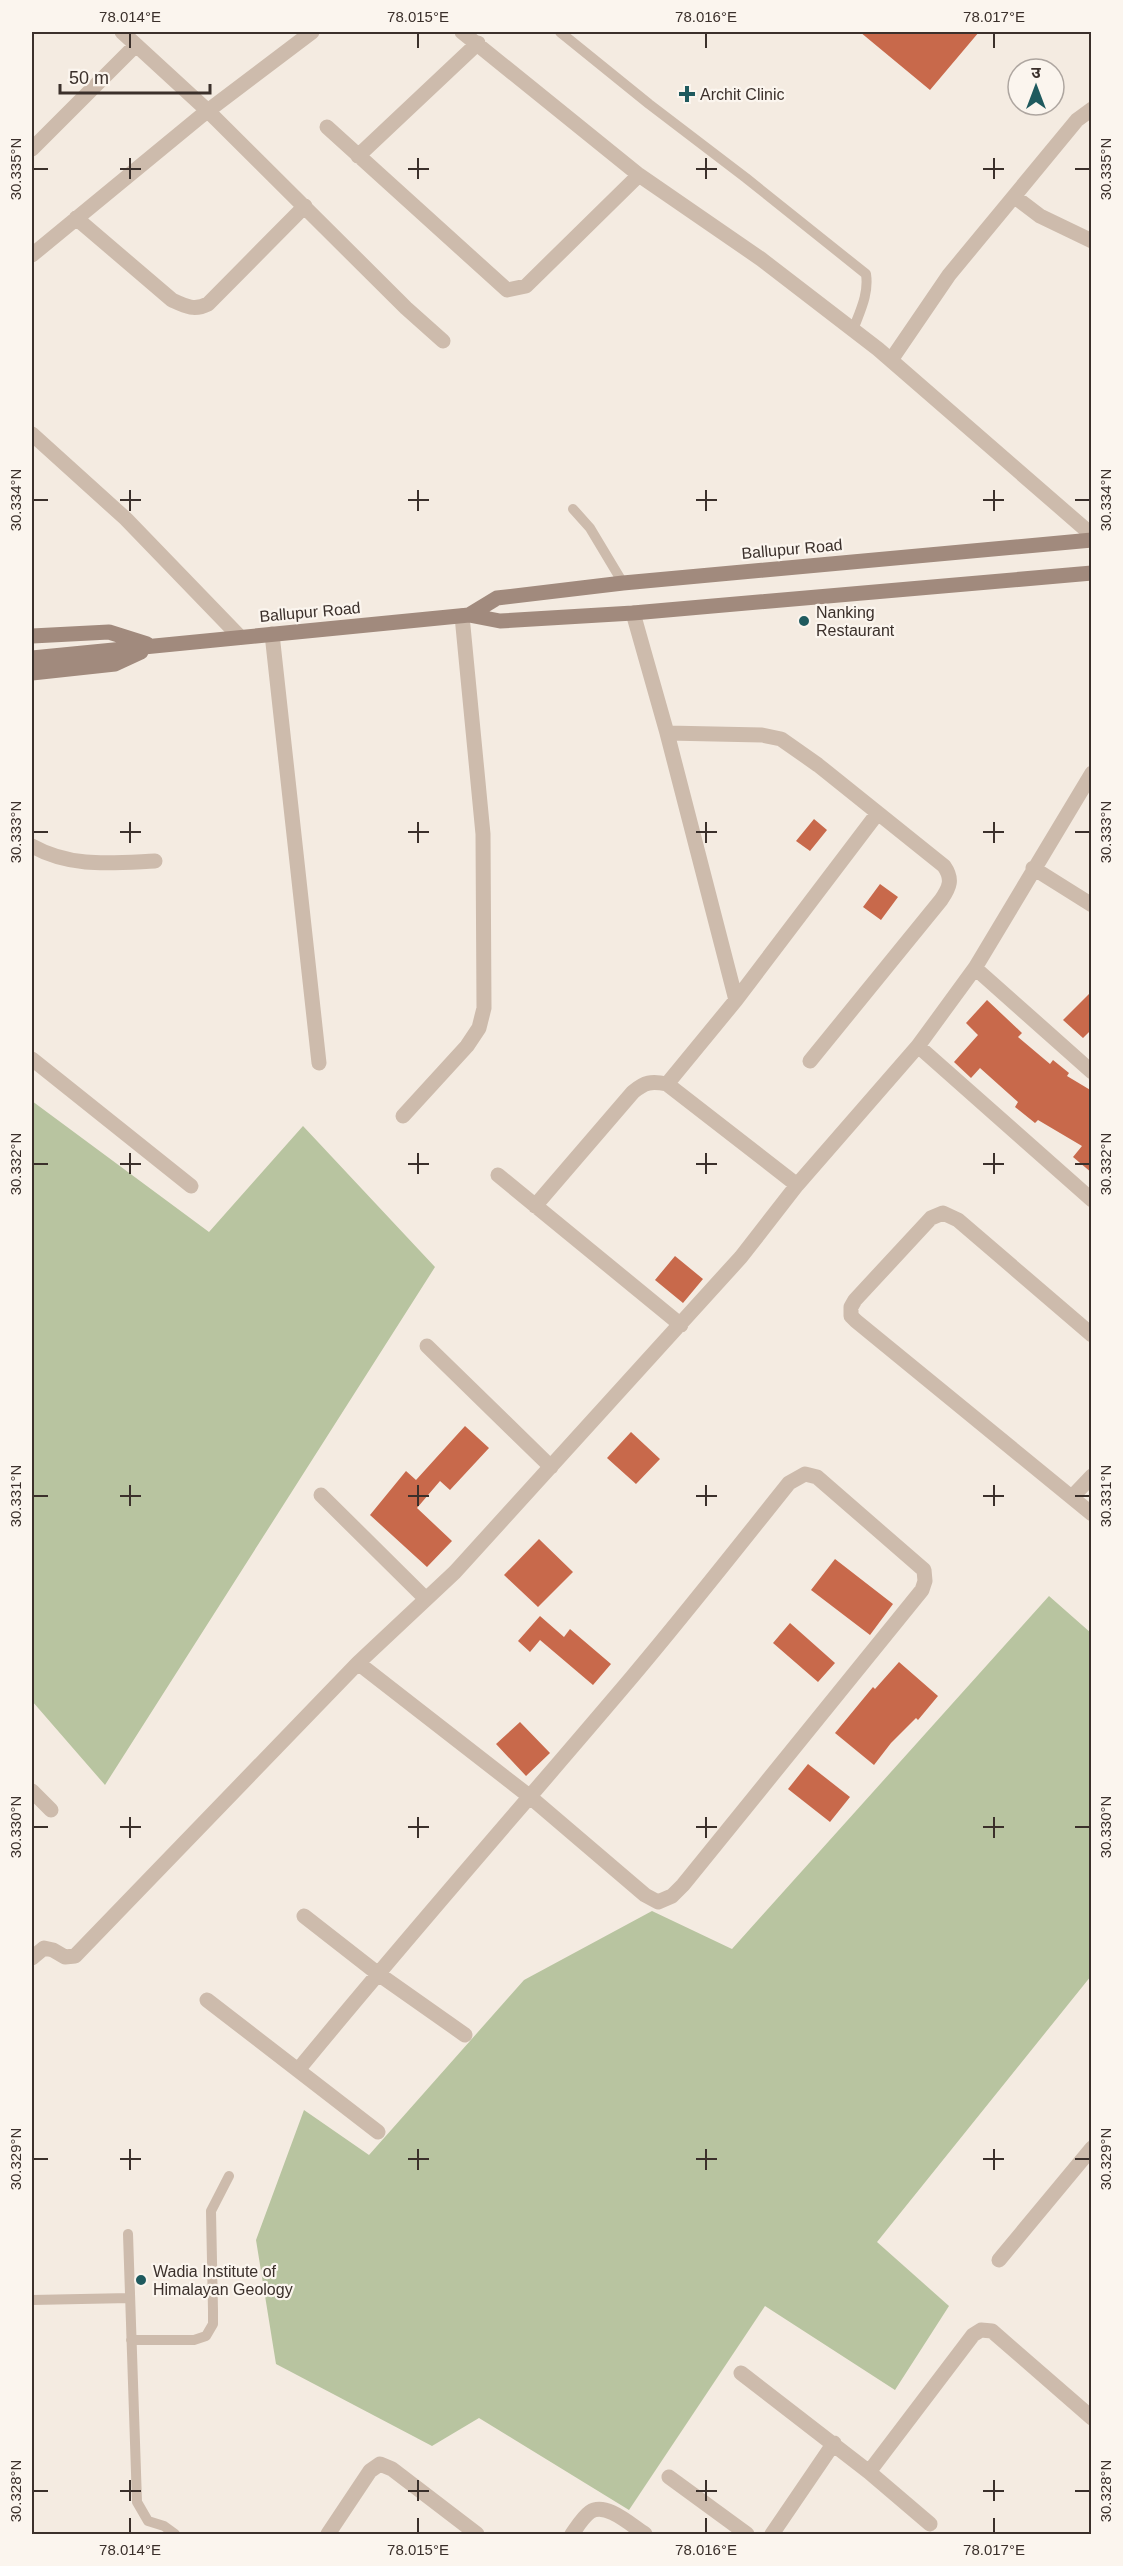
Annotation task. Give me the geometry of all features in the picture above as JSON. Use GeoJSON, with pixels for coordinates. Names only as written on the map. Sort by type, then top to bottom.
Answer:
{"type":"FeatureCollection","features":[{"type":"Feature","properties":{"kind":"main road","name":"Ballupur Road"},"geometry":{"type":"LineString","coordinates":[[32,658],[466,616],[497,598],[623,583],[1092,538]]}},
{"type":"Feature","properties":{"kind":"main road"},"geometry":{"type":"LineString","coordinates":[[466,616],[500,621],[633,613],[1092,573]]}},
{"type":"Feature","properties":{"kind":"main road"},"geometry":{"type":"LineString","coordinates":[[32,636],[109,632],[155,646]]}},
{"type":"Feature","properties":{"kind":"main road"},"geometry":{"type":"LineString","coordinates":[[32,674],[115,664],[155,646]]}},
{"type":"Feature","properties":{"kind":"street"},"geometry":{"type":"LineString","coordinates":[[122,32],[208,111],[443,341]]}},
{"type":"Feature","properties":{"kind":"street"},"geometry":{"type":"LineString","coordinates":[[32,255],[208,111],[312,32]]}},
{"type":"Feature","properties":{"kind":"street"},"geometry":{"type":"LineString","coordinates":[[462,32],[639,175],[761,259],[891,360],[1092,538]]}},
{"type":"Feature","properties":{"kind":"street"},"geometry":{"type":"LineString","coordinates":[[358,156],[477,43]]}},
{"type":"Feature","properties":{"kind":"street"},"geometry":{"type":"LineString","coordinates":[[32,149],[135,46]]}},
{"type":"Feature","properties":{"kind":"street"},"geometry":{"type":"LineString","coordinates":[[891,360],[949,275],[1077,120],[1092,109]]}},
{"type":"Feature","properties":{"kind":"street"},"geometry":{"type":"LineString","coordinates":[[327,127],[507,290],[526,286],[639,175]]}},
{"type":"Feature","properties":{"kind":"street"},"geometry":{"type":"LineString","coordinates":[[1015,197],[1040,216],[1092,241]]}},
{"type":"Feature","properties":{"kind":"street"},"geometry":{"type":"LineString","coordinates":[[76,218],[172,300],[199,309],[208,304],[304,206]]}},
{"type":"Feature","properties":{"kind":"street"},"geometry":{"type":"LineString","coordinates":[[32,434],[126,519],[240,637]]}},
{"type":"Feature","properties":{"kind":"street"},"geometry":{"type":"LineString","coordinates":[[633,613],[667,733],[736,1000]]}},
{"type":"Feature","properties":{"kind":"street"},"geometry":{"type":"LineString","coordinates":[[403,1116],[467,1046],[479,1028],[484,1008],[483,834],[466,616]]}},
{"type":"Feature","properties":{"kind":"street"},"geometry":{"type":"LineString","coordinates":[[272,634],[319,1063]]}},
{"type":"Feature","properties":{"kind":"street"},"geometry":{"type":"LineString","coordinates":[[667,733],[762,735],[782,739],[944,866],[950,882],[941,900],[810,1061]]}},
{"type":"Feature","properties":{"kind":"street"},"geometry":{"type":"LineString","coordinates":[[32,1958],[44,1948],[53,1950],[65,1958],[75,1956],[358,1663],[455,1572],[681,1325],[741,1257],[797,1185],[918,1046],[975,968],[1033,868],[1090,779]]}},
{"type":"Feature","properties":{"kind":"street"},"geometry":{"type":"LineString","coordinates":[[667,1084],[736,1000],[877,814]]}},
{"type":"Feature","properties":{"kind":"street"},"geometry":{"type":"LineString","coordinates":[[32,846],[67,861],[90,864],[156,861]]}},
{"type":"Feature","properties":{"kind":"street"},"geometry":{"type":"LineString","coordinates":[[1033,868],[1092,905]]}},
{"type":"Feature","properties":{"kind":"street"},"geometry":{"type":"LineString","coordinates":[[975,968],[1092,1072]]}},
{"type":"Feature","properties":{"kind":"street"},"geometry":{"type":"LineString","coordinates":[[918,1046],[1092,1200]]}},
{"type":"Feature","properties":{"kind":"street"},"geometry":{"type":"LineString","coordinates":[[32,1059],[191,1186]]}},
{"type":"Feature","properties":{"kind":"street"},"geometry":{"type":"LineString","coordinates":[[535,1206],[633,1092],[644,1083],[652,1081],[667,1084],[797,1185]]}},
{"type":"Feature","properties":{"kind":"street"},"geometry":{"type":"LineString","coordinates":[[498,1174],[681,1325]]}},
{"type":"Feature","properties":{"kind":"street"},"geometry":{"type":"LineString","coordinates":[[1092,1335],[958,1220],[943,1213],[930,1218],[851,1307],[851,1316],[856,1321],[1092,1514]]}},
{"type":"Feature","properties":{"kind":"street"},"geometry":{"type":"LineString","coordinates":[[427,1346],[551,1467]]}},
{"type":"Feature","properties":{"kind":"street"},"geometry":{"type":"LineString","coordinates":[[298,2070],[377,1973],[529,1796],[642,1665],[789,1483],[805,1474],[817,1477],[924,1570],[925,1581],[922,1590],[672,1896],[658,1902],[645,1895],[529,1796],[358,1663]]}},
{"type":"Feature","properties":{"kind":"street"},"geometry":{"type":"LineString","coordinates":[[1072,1497],[1092,1476]]}},
{"type":"Feature","properties":{"kind":"street"},"geometry":{"type":"LineString","coordinates":[[321,1495],[426,1599]]}},
{"type":"Feature","properties":{"kind":"street"},"geometry":{"type":"LineString","coordinates":[[32,1791],[51,1810]]}},
{"type":"Feature","properties":{"kind":"street"},"geometry":{"type":"LineString","coordinates":[[304,1916],[377,1973],[465,2035]]}},
{"type":"Feature","properties":{"kind":"street"},"geometry":{"type":"LineString","coordinates":[[207,2000],[378,2132]]}},
{"type":"Feature","properties":{"kind":"street"},"geometry":{"type":"LineString","coordinates":[[999,2260],[1091,2149]]}},
{"type":"Feature","properties":{"kind":"street"},"geometry":{"type":"LineString","coordinates":[[869,2472],[973,2335],[981,2330],[992,2331],[1092,2418]]}},
{"type":"Feature","properties":{"kind":"street"},"geometry":{"type":"LineString","coordinates":[[741,2373],[834,2443],[930,2524]]}},
{"type":"Feature","properties":{"kind":"street"},"geometry":{"type":"LineString","coordinates":[[772,2535],[834,2443]]}},
{"type":"Feature","properties":{"kind":"street"},"geometry":{"type":"LineString","coordinates":[[328,2535],[370,2471],[380,2464],[392,2469],[477,2535]]}},
{"type":"Feature","properties":{"kind":"street"},"geometry":{"type":"LineString","coordinates":[[669,2477],[747,2535]]}},
{"type":"Feature","properties":{"kind":"street"},"geometry":{"type":"LineString","coordinates":[[572,2535],[590,2512],[598,2509],[613,2513],[645,2535]]}},
{"type":"Feature","properties":{"kind":"lane"},"geometry":{"type":"LineString","coordinates":[[560,32],[866,274],[868,285],[866,298],[853,330]]}},
{"type":"Feature","properties":{"kind":"lane"},"geometry":{"type":"LineString","coordinates":[[573,509],[590,528],[623,583]]}},
{"type":"Feature","properties":{"kind":"lane"},"geometry":{"type":"LineString","coordinates":[[131,2340],[194,2340],[206,2336],[213,2324],[211,2211],[229,2176]]}},
{"type":"Feature","properties":{"kind":"lane"},"geometry":{"type":"LineString","coordinates":[[128,2234],[137,2502],[148,2521],[164,2526],[175,2535]]}},
{"type":"Feature","properties":{"kind":"lane"},"geometry":{"type":"LineString","coordinates":[[32,2300],[130,2298]]}},
{"type":"Feature","properties":{"kind":"green space"},"geometry":{"type":"Polygon","coordinates":[[[32,1101],[209,1232],[303,1126],[435,1267],[105,1785],[32,1701],[32,1101]]]}},
{"type":"Feature","properties":{"kind":"green space"},"geometry":{"type":"Polygon","coordinates":[[[1049,1596],[1091,1633],[1091,1976],[877,2242],[949,2306],[895,2390],[765,2306],[629,2510],[479,2418],[432,2446],[276,2364],[256,2240],[304,2110],[369,2155],[524,1980],[652,1911],[732,1949],[1049,1596]]]}},
{"type":"Feature","properties":{"kind":"building"},"geometry":{"type":"Polygon","coordinates":[[[860,32],[979,32],[930,90],[860,32]]]}},
{"type":"Feature","properties":{"kind":"building"},"geometry":{"type":"Polygon","coordinates":[[[814,819],[827,830],[810,851],[796,841],[814,819]]]}},
{"type":"Feature","properties":{"kind":"building"},"geometry":{"type":"Polygon","coordinates":[[[880,884],[898,897],[881,920],[863,907],[880,884]]]}},
{"type":"Feature","properties":{"kind":"building"},"geometry":{"type":"Polygon","coordinates":[[[1092,991],[1092,1029],[1083,1038],[1063,1020],[1092,991]]]}},
{"type":"Feature","properties":{"kind":"building"},"geometry":{"type":"Polygon","coordinates":[[[987,1000],[1022,1033],[1018,1037],[1050,1064],[1053,1060],[1069,1073],[1067,1076],[1092,1091],[1092,1173],[1073,1157],[1082,1146],[1038,1120],[1035,1123],[1015,1107],[1018,1102],[980,1068],[971,1078],[954,1062],[978,1035],[966,1023],[987,1000]]]}},
{"type":"Feature","properties":{"kind":"building"},"geometry":{"type":"Polygon","coordinates":[[[675,1256],[703,1279],[683,1303],[655,1280],[675,1256]]]}},
{"type":"Feature","properties":{"kind":"building"},"geometry":{"type":"Polygon","coordinates":[[[465,1426],[489,1448],[450,1490],[440,1481],[417,1508],[452,1541],[427,1567],[370,1515],[406,1471],[416,1480],[465,1426]]]}},
{"type":"Feature","properties":{"kind":"building"},"geometry":{"type":"Polygon","coordinates":[[[631,1432],[660,1459],[636,1484],[607,1458],[631,1432]]]}},
{"type":"Feature","properties":{"kind":"building"},"geometry":{"type":"Polygon","coordinates":[[[539,1539],[573,1572],[538,1607],[504,1575],[539,1539]]]}},
{"type":"Feature","properties":{"kind":"building"},"geometry":{"type":"Polygon","coordinates":[[[835,1559],[893,1604],[870,1635],[811,1590],[835,1559]]]}},
{"type":"Feature","properties":{"kind":"building"},"geometry":{"type":"Polygon","coordinates":[[[540,1616],[564,1637],[570,1629],[611,1664],[593,1685],[540,1640],[530,1652],[518,1641],[540,1616]]]}},
{"type":"Feature","properties":{"kind":"building"},"geometry":{"type":"Polygon","coordinates":[[[790,1623],[835,1663],[818,1682],[773,1643],[790,1623]]]}},
{"type":"Feature","properties":{"kind":"building"},"geometry":{"type":"Polygon","coordinates":[[[899,1662],[938,1696],[918,1720],[916,1718],[891,1743],[874,1765],[835,1733],[873,1687],[875,1689],[899,1662]]]}},
{"type":"Feature","properties":{"kind":"building"},"geometry":{"type":"Polygon","coordinates":[[[520,1722],[550,1753],[526,1776],[496,1744],[520,1722]]]}},
{"type":"Feature","properties":{"kind":"building"},"geometry":{"type":"Polygon","coordinates":[[[808,1764],[850,1797],[830,1822],[788,1789],[808,1764]]]}},
{"type":"Feature","properties":{"kind":"place","name":"Archit Clinic"},"geometry":{"type":"Point","coordinates":[687,94]}},
{"type":"Feature","properties":{"kind":"place","name":"Nanking Restaurant"},"geometry":{"type":"Point","coordinates":[804,621]}},
{"type":"Feature","properties":{"kind":"place","name":"Wadia Institute of Himalayan Geology"},"geometry":{"type":"Point","coordinates":[141,2280]}}]}
